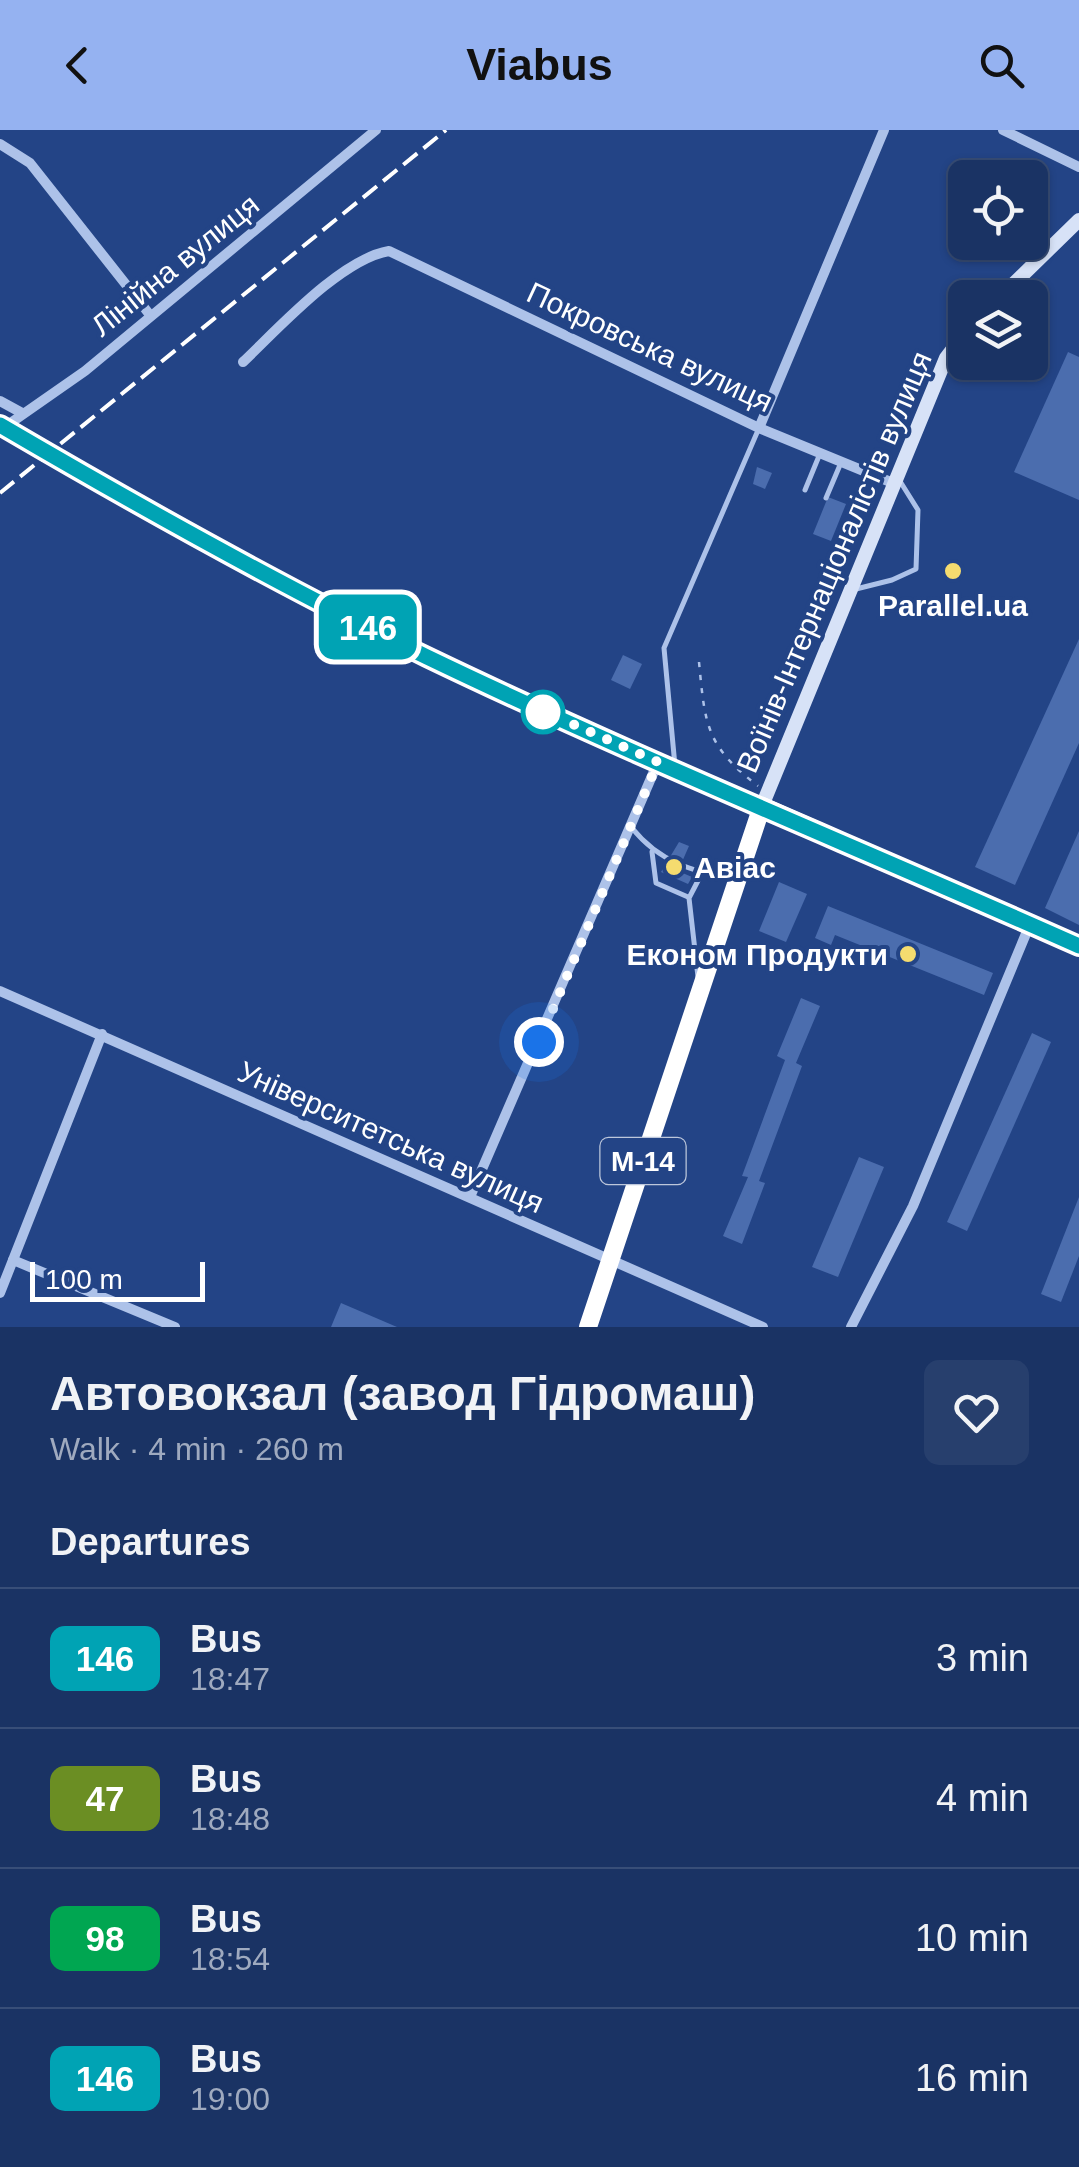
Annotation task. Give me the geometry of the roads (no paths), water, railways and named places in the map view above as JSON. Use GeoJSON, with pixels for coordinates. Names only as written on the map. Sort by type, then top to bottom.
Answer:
{"type":"FeatureCollection","features":[{"type":"Feature","properties":{"kind":"highway","name":"Воїнів-Інтернаціоналістів вулиця"},"geometry":{"type":"LineString","coordinates":[[588,1327],[764,800]]}},
{"type":"Feature","properties":{"kind":"highway"},"geometry":{"type":"LineString","coordinates":[[764,800],[1079,946]]}},
{"type":"Feature","properties":{"kind":"main road"},"geometry":{"type":"LineString","coordinates":[[1017,280],[1079,220]]}},
{"type":"Feature","properties":{"kind":"main road","name":"Воїнів-Інтернаціоналістів вулиця"},"geometry":{"type":"LineString","coordinates":[[764,800],[948,355]]}},
{"type":"Feature","properties":{"kind":"main road"},"geometry":{"type":"LineString","coordinates":[[0,428],[175,527],[427,657],[658,762],[764,800]]}},
{"type":"Feature","properties":{"kind":"street","name":"Лінійна вулиця"},"geometry":{"type":"LineString","coordinates":[[0,428],[85,371],[247,241],[376,130]]}},
{"type":"Feature","properties":{"kind":"street"},"geometry":{"type":"LineString","coordinates":[[759,428],[884,130]]}},
{"type":"Feature","properties":{"kind":"street"},"geometry":{"type":"LineString","coordinates":[[1003,130],[1079,167]]}},
{"type":"Feature","properties":{"kind":"street"},"geometry":{"type":"LineString","coordinates":[[0,144],[30,163],[150,315]]}},
{"type":"Feature","properties":{"kind":"street","name":"Покровська вулиця"},"geometry":{"type":"LineString","coordinates":[[242,362],[316,294],[358,264],[389,250],[759,428],[894,479]]}},
{"type":"Feature","properties":{"kind":"street"},"geometry":{"type":"LineString","coordinates":[[0,400],[22,413]]}},
{"type":"Feature","properties":{"kind":"street"},"geometry":{"type":"LineString","coordinates":[[470,1197],[658,762]]}},
{"type":"Feature","properties":{"kind":"street"},"geometry":{"type":"LineString","coordinates":[[851,1327],[913,1206],[1030,924]]}},
{"type":"Feature","properties":{"kind":"street","name":"Університетська вулиця"},"geometry":{"type":"LineString","coordinates":[[0,991],[762,1327]]}},
{"type":"Feature","properties":{"kind":"street"},"geometry":{"type":"LineString","coordinates":[[0,1293],[102,1034]]}},
{"type":"Feature","properties":{"kind":"street"},"geometry":{"type":"LineString","coordinates":[[14,1260],[175,1327]]}},
{"type":"Feature","properties":{"kind":"lane"},"geometry":{"type":"LineString","coordinates":[[675,769],[664,648],[759,428]]}},
{"type":"Feature","properties":{"kind":"lane"},"geometry":{"type":"LineString","coordinates":[[805,490],[820,453]]}},
{"type":"Feature","properties":{"kind":"lane"},"geometry":{"type":"LineString","coordinates":[[826,498],[842,462]]}},
{"type":"Feature","properties":{"kind":"lane"},"geometry":{"type":"LineString","coordinates":[[849,591],[892,580],[916,568],[918,510],[894,479]]}},
{"type":"Feature","properties":{"kind":"lane"},"geometry":{"type":"LineString","coordinates":[[631,827],[652,852],[702,873],[738,880]]}},
{"type":"Feature","properties":{"kind":"lane"},"geometry":{"type":"LineString","coordinates":[[652,852],[656,883],[689,898]]}},
{"type":"Feature","properties":{"kind":"lane"},"geometry":{"type":"LineString","coordinates":[[700,996],[689,898],[702,873]]}},
{"type":"Feature","properties":{"kind":"railway"},"geometry":{"type":"LineString","coordinates":[[0,493],[446,130]]}},
{"type":"Feature","properties":{"kind":"place","name":"Parallel.ua"},"geometry":{"type":"Point","coordinates":[953,571]}},
{"type":"Feature","properties":{"kind":"place","name":"Авіас"},"geometry":{"type":"Point","coordinates":[674,867]}},
{"type":"Feature","properties":{"kind":"place","name":"Економ Продукти"},"geometry":{"type":"Point","coordinates":[908,954]}}]}
